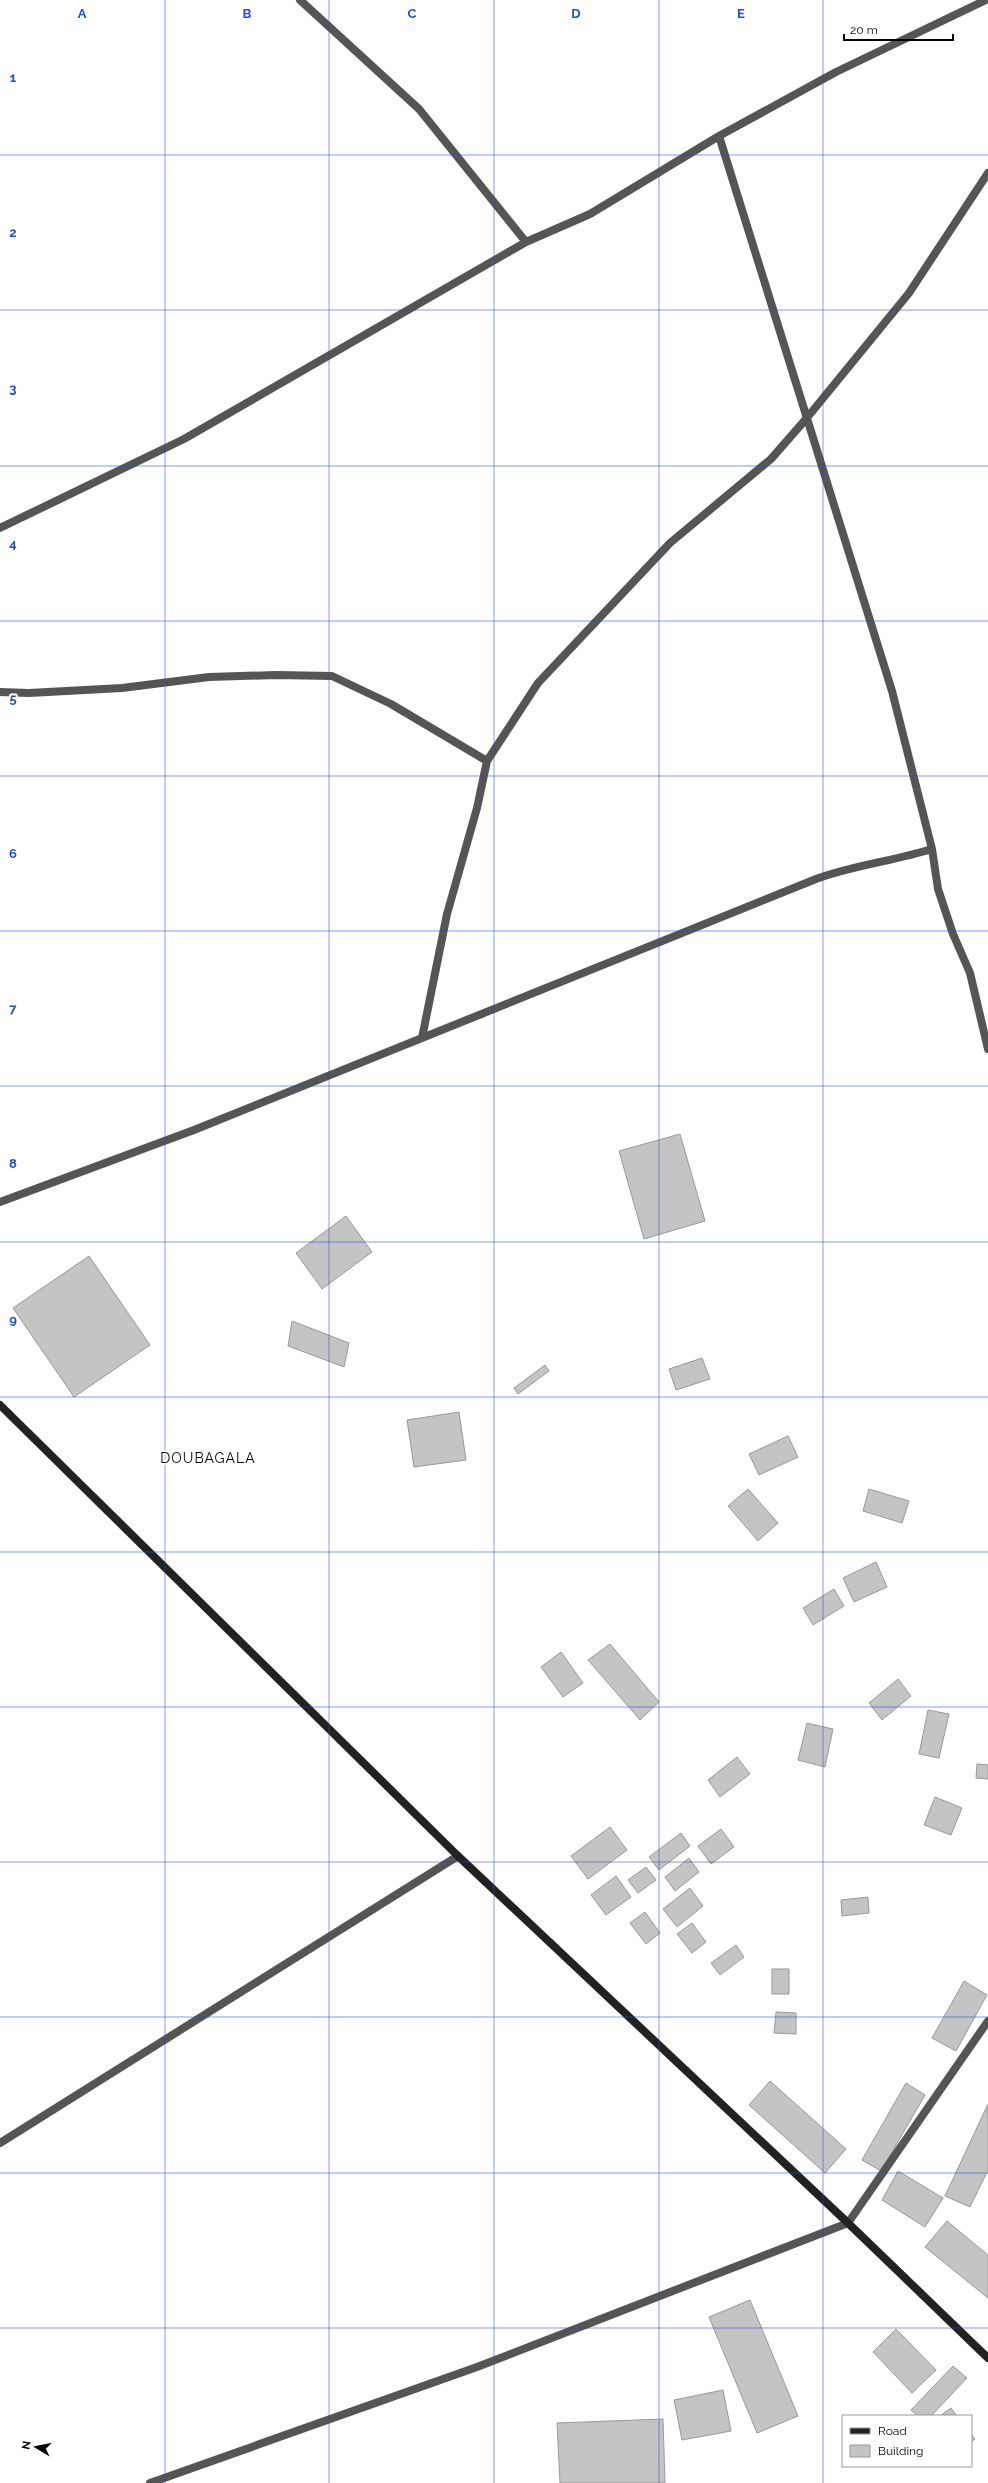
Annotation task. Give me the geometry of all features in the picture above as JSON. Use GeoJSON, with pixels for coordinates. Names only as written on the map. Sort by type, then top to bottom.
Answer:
{"type":"FeatureCollection","features":[{"type":"Feature","properties":{"kind":"street"},"geometry":{"type":"LineString","coordinates":[[300,0],[419,109],[526,242]]}},
{"type":"Feature","properties":{"kind":"street"},"geometry":{"type":"LineString","coordinates":[[0,528],[184,440],[526,242],[590,214],[719,136],[836,72],[986,0]]}},
{"type":"Feature","properties":{"kind":"street"},"geometry":{"type":"LineString","coordinates":[[719,136],[806,419],[835,503],[889,684],[932,849],[938,889],[953,934],[970,973],[988,1049]]}},
{"type":"Feature","properties":{"kind":"street"},"geometry":{"type":"LineString","coordinates":[[422,1038],[447,914],[477,808],[487,761],[538,683],[670,543],[771,459],[806,419],[909,293],[988,173]]}},
{"type":"Feature","properties":{"kind":"street"},"geometry":{"type":"LineString","coordinates":[[0,692],[29,693],[122,688],[209,677],[276,674],[332,676],[391,704],[487,761]]}},
{"type":"Feature","properties":{"kind":"street"},"geometry":{"type":"LineString","coordinates":[[0,1202],[194,1130],[816,879],[847,868],[899,860],[932,849]]}},
{"type":"Feature","properties":{"kind":"street"},"geometry":{"type":"LineString","coordinates":[[0,1405],[458,1856],[848,2223],[988,2358]]}},
{"type":"Feature","properties":{"kind":"street"},"geometry":{"type":"LineString","coordinates":[[0,2143],[458,1856]]}},
{"type":"Feature","properties":{"kind":"street"},"geometry":{"type":"LineString","coordinates":[[150,2483],[477,2367],[848,2223],[988,2021]]}},
{"type":"Feature","properties":{"kind":"building"},"geometry":{"type":"Polygon","coordinates":[[[680,1134],[705,1221],[644,1239],[619,1151],[680,1134]]]}},
{"type":"Feature","properties":{"kind":"building"},"geometry":{"type":"Polygon","coordinates":[[[346,1216],[372,1252],[322,1289],[296,1253],[346,1216]]]}},
{"type":"Feature","properties":{"kind":"building"},"geometry":{"type":"Polygon","coordinates":[[[89,1256],[150,1345],[74,1397],[13,1308],[89,1256]]]}},
{"type":"Feature","properties":{"kind":"building"},"geometry":{"type":"Polygon","coordinates":[[[292,1321],[349,1343],[344,1367],[288,1346],[292,1321]]]}},
{"type":"Feature","properties":{"kind":"building"},"geometry":{"type":"Polygon","coordinates":[[[702,1358],[710,1379],[676,1390],[669,1369],[702,1358]]]}},
{"type":"Feature","properties":{"kind":"building"},"geometry":{"type":"Polygon","coordinates":[[[545,1365],[549,1371],[518,1394],[514,1388],[545,1365]]]}},
{"type":"Feature","properties":{"kind":"building"},"geometry":{"type":"Polygon","coordinates":[[[459,1412],[466,1460],[414,1467],[407,1420],[459,1412]]]}},
{"type":"Feature","properties":{"kind":"building"},"geometry":{"type":"Polygon","coordinates":[[[788,1436],[798,1457],[759,1475],[749,1454],[788,1436]]]}},
{"type":"Feature","properties":{"kind":"building"},"geometry":{"type":"Polygon","coordinates":[[[748,1489],[778,1523],[758,1541],[728,1506],[748,1489]]]}},
{"type":"Feature","properties":{"kind":"building"},"geometry":{"type":"Polygon","coordinates":[[[869,1489],[909,1501],[902,1523],[863,1511],[869,1489]]]}},
{"type":"Feature","properties":{"kind":"building"},"geometry":{"type":"Polygon","coordinates":[[[876,1562],[887,1587],[854,1602],[843,1578],[876,1562]]]}},
{"type":"Feature","properties":{"kind":"building"},"geometry":{"type":"Polygon","coordinates":[[[834,1589],[844,1606],[813,1625],[803,1608],[834,1589]]]}},
{"type":"Feature","properties":{"kind":"building"},"geometry":{"type":"Polygon","coordinates":[[[610,1644],[659,1702],[640,1720],[588,1660],[610,1644]]]}},
{"type":"Feature","properties":{"kind":"building"},"geometry":{"type":"Polygon","coordinates":[[[561,1652],[583,1683],[563,1697],[541,1667],[561,1652]]]}},
{"type":"Feature","properties":{"kind":"building"},"geometry":{"type":"Polygon","coordinates":[[[898,1679],[911,1696],[882,1720],[869,1703],[898,1679]]]}},
{"type":"Feature","properties":{"kind":"building"},"geometry":{"type":"Polygon","coordinates":[[[928,1710],[949,1714],[939,1758],[919,1754],[928,1710]]]}},
{"type":"Feature","properties":{"kind":"building"},"geometry":{"type":"Polygon","coordinates":[[[807,1723],[833,1729],[825,1767],[798,1760],[807,1723]]]}},
{"type":"Feature","properties":{"kind":"building"},"geometry":{"type":"Polygon","coordinates":[[[737,1757],[750,1774],[720,1797],[708,1780],[737,1757]]]}},
{"type":"Feature","properties":{"kind":"building"},"geometry":{"type":"Polygon","coordinates":[[[977,1764],[988,1765],[988,1779],[976,1778],[977,1764]]]}},
{"type":"Feature","properties":{"kind":"building"},"geometry":{"type":"Polygon","coordinates":[[[935,1797],[962,1808],[951,1835],[924,1825],[935,1797]]]}},
{"type":"Feature","properties":{"kind":"building"},"geometry":{"type":"Polygon","coordinates":[[[610,1827],[627,1850],[588,1879],[571,1856],[610,1827]]]}},
{"type":"Feature","properties":{"kind":"building"},"geometry":{"type":"Polygon","coordinates":[[[721,1829],[734,1847],[711,1864],[698,1846],[721,1829]]]}},
{"type":"Feature","properties":{"kind":"building"},"geometry":{"type":"Polygon","coordinates":[[[681,1833],[690,1846],[659,1870],[649,1857],[681,1833]]]}},
{"type":"Feature","properties":{"kind":"building"},"geometry":{"type":"Polygon","coordinates":[[[689,1858],[699,1872],[675,1891],[665,1877],[689,1858]]]}},
{"type":"Feature","properties":{"kind":"building"},"geometry":{"type":"Polygon","coordinates":[[[646,1867],[656,1880],[638,1893],[628,1880],[646,1867]]]}},
{"type":"Feature","properties":{"kind":"building"},"geometry":{"type":"Polygon","coordinates":[[[616,1876],[631,1897],[606,1915],[591,1895],[616,1876]]]}},
{"type":"Feature","properties":{"kind":"building"},"geometry":{"type":"Polygon","coordinates":[[[690,1888],[703,1906],[677,1927],[663,1909],[690,1888]]]}},
{"type":"Feature","properties":{"kind":"building"},"geometry":{"type":"Polygon","coordinates":[[[868,1897],[869,1913],[842,1916],[841,1900],[868,1897]]]}},
{"type":"Feature","properties":{"kind":"building"},"geometry":{"type":"Polygon","coordinates":[[[645,1912],[660,1933],[646,1944],[630,1923],[645,1912]]]}},
{"type":"Feature","properties":{"kind":"building"},"geometry":{"type":"Polygon","coordinates":[[[692,1923],[706,1942],[692,1953],[677,1934],[692,1923]]]}},
{"type":"Feature","properties":{"kind":"building"},"geometry":{"type":"Polygon","coordinates":[[[736,1945],[744,1957],[720,1975],[711,1963],[736,1945]]]}},
{"type":"Feature","properties":{"kind":"building"},"geometry":{"type":"Polygon","coordinates":[[[772,1969],[789,1969],[789,1994],[772,1994],[772,1969]]]}},
{"type":"Feature","properties":{"kind":"building"},"geometry":{"type":"Polygon","coordinates":[[[964,1981],[987,1995],[956,2051],[932,2038],[964,1981]]]}},
{"type":"Feature","properties":{"kind":"building"},"geometry":{"type":"Polygon","coordinates":[[[776,2012],[796,2013],[796,2034],[774,2033],[776,2012]]]}},
{"type":"Feature","properties":{"kind":"building"},"geometry":{"type":"Polygon","coordinates":[[[770,2081],[846,2149],[825,2173],[749,2105],[770,2081]]]}},
{"type":"Feature","properties":{"kind":"building"},"geometry":{"type":"Polygon","coordinates":[[[906,2083],[925,2095],[881,2171],[862,2160],[906,2083]]]}},
{"type":"Feature","properties":{"kind":"building"},"geometry":{"type":"Polygon","coordinates":[[[988,2104],[988,2170],[970,2207],[945,2196],[988,2104]]]}},
{"type":"Feature","properties":{"kind":"building"},"geometry":{"type":"Polygon","coordinates":[[[898,2171],[943,2198],[925,2227],[882,2200],[898,2171]]]}},
{"type":"Feature","properties":{"kind":"building"},"geometry":{"type":"Polygon","coordinates":[[[947,2221],[988,2255],[988,2298],[925,2247],[947,2221]]]}},
{"type":"Feature","properties":{"kind":"building"},"geometry":{"type":"Polygon","coordinates":[[[750,2300],[798,2416],[757,2433],[709,2317],[750,2300]]]}},
{"type":"Feature","properties":{"kind":"building"},"geometry":{"type":"Polygon","coordinates":[[[896,2329],[936,2370],[912,2393],[873,2352],[896,2329]]]}},
{"type":"Feature","properties":{"kind":"building"},"geometry":{"type":"Polygon","coordinates":[[[953,2366],[967,2378],[932,2415],[917,2415],[911,2410],[953,2366]]]}},
{"type":"Feature","properties":{"kind":"building"},"geometry":{"type":"Polygon","coordinates":[[[723,2390],[731,2431],[682,2440],[674,2400],[723,2390]]]}},
{"type":"Feature","properties":{"kind":"building"},"geometry":{"type":"Polygon","coordinates":[[[951,2408],[956,2415],[941,2415],[951,2408]]]}},
{"type":"Feature","properties":{"kind":"building"},"geometry":{"type":"Polygon","coordinates":[[[663,2419],[665,2483],[560,2483],[557,2423],[663,2419]]]}},
{"type":"Feature","properties":{"kind":"district","name":"DOUBAGALA"},"geometry":{"type":"Point","coordinates":[208,1458]}}]}
